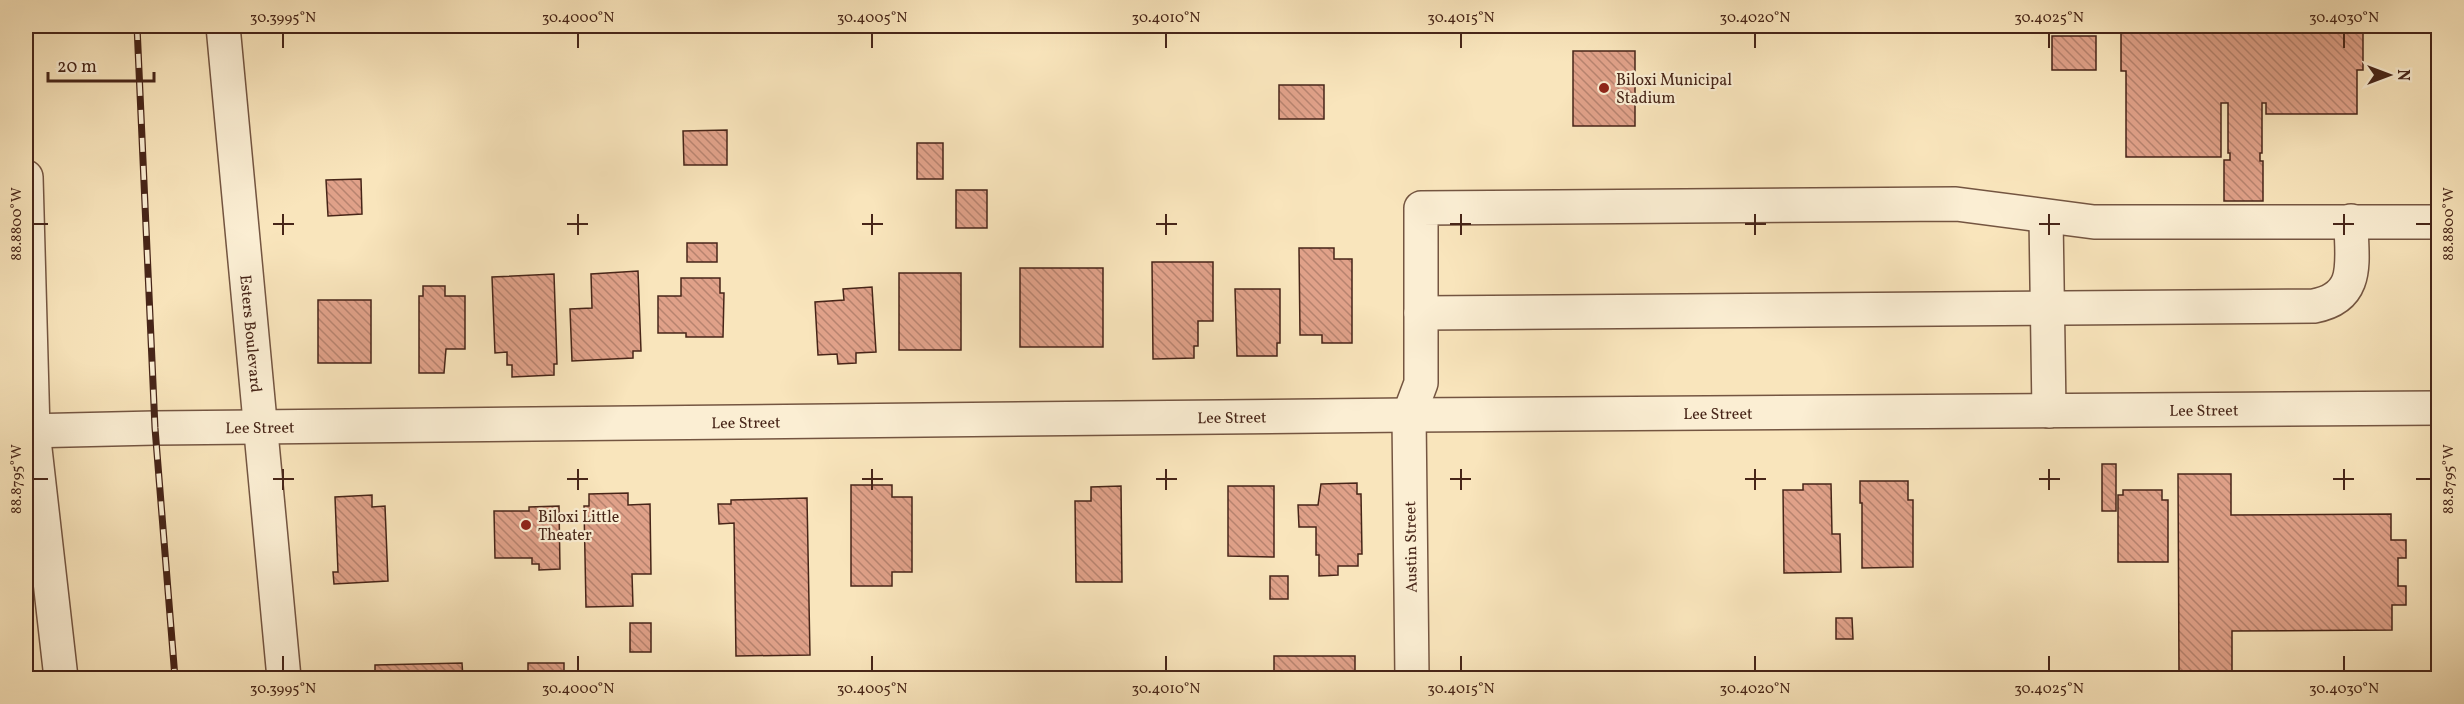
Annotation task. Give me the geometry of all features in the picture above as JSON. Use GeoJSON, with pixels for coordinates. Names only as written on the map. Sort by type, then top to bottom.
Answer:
{"type":"FeatureCollection","features":[{"type":"Feature","properties":{"kind":"street","name":"Esters Boulevard"},"geometry":{"type":"LineString","coordinates":[[222,26],[284,678]]}},
{"type":"Feature","properties":{"kind":"street"},"geometry":{"type":"LineString","coordinates":[[26,177],[29,431],[61,678]]}},
{"type":"Feature","properties":{"kind":"street"},"geometry":{"type":"LineString","coordinates":[[1409,415],[1421,383],[1421,208],[1956,204],[2094,222],[2439,222]]}},
{"type":"Feature","properties":{"kind":"street"},"geometry":{"type":"LineString","coordinates":[[2046,217],[2049,411]]}},
{"type":"Feature","properties":{"kind":"street"},"geometry":{"type":"LineString","coordinates":[[1421,313],[2314,306],[2328,303],[2344,292],[2351,278],[2351,222]]}},
{"type":"Feature","properties":{"kind":"street","name":"Lee Street"},"geometry":{"type":"LineString","coordinates":[[29,431],[1409,415],[2439,408]]}},
{"type":"Feature","properties":{"kind":"street","name":"Austin Street"},"geometry":{"type":"LineString","coordinates":[[1409,415],[1412,678]]}},
{"type":"Feature","properties":{"kind":"building"},"geometry":{"type":"Polygon","coordinates":[[[2121,26],[2370,26],[2370,32],[2363,32],[2363,70],[2357,70],[2357,114],[2266,114],[2266,103],[2262,103],[2260,161],[2263,161],[2263,201],[2224,201],[2224,160],[2230,160],[2228,103],[2221,103],[2221,157],[2126,157],[2126,71],[2121,71],[2121,26]]]}},
{"type":"Feature","properties":{"kind":"building"},"geometry":{"type":"Polygon","coordinates":[[[2052,36],[2096,36],[2096,70],[2052,70],[2052,36]]]}},
{"type":"Feature","properties":{"kind":"building","name":"Biloxi Municipal Stadium"},"geometry":{"type":"Polygon","coordinates":[[[1573,51],[1635,51],[1635,126],[1573,126],[1573,51]]]}},
{"type":"Feature","properties":{"kind":"building"},"geometry":{"type":"Polygon","coordinates":[[[1279,85],[1324,85],[1324,119],[1279,119],[1279,85]]]}},
{"type":"Feature","properties":{"kind":"building"},"geometry":{"type":"Polygon","coordinates":[[[727,130],[727,165],[684,165],[683,131],[727,130]]]}},
{"type":"Feature","properties":{"kind":"building"},"geometry":{"type":"Polygon","coordinates":[[[917,143],[943,143],[943,179],[917,179],[917,143]]]}},
{"type":"Feature","properties":{"kind":"building"},"geometry":{"type":"Polygon","coordinates":[[[361,179],[362,214],[328,216],[326,180],[361,179]]]}},
{"type":"Feature","properties":{"kind":"building"},"geometry":{"type":"Polygon","coordinates":[[[956,190],[987,190],[987,228],[956,228],[956,190]]]}},
{"type":"Feature","properties":{"kind":"building"},"geometry":{"type":"Polygon","coordinates":[[[687,243],[717,243],[717,262],[687,262],[687,243]]]}},
{"type":"Feature","properties":{"kind":"building"},"geometry":{"type":"Polygon","coordinates":[[[1299,248],[1334,248],[1334,259],[1352,259],[1352,343],[1322,343],[1322,335],[1300,335],[1299,248]]]}},
{"type":"Feature","properties":{"kind":"building"},"geometry":{"type":"Polygon","coordinates":[[[1152,262],[1213,262],[1213,321],[1198,321],[1198,346],[1194,346],[1194,358],[1153,359],[1152,262]]]}},
{"type":"Feature","properties":{"kind":"building"},"geometry":{"type":"Polygon","coordinates":[[[1020,268],[1103,268],[1103,347],[1020,347],[1020,268]]]}},
{"type":"Feature","properties":{"kind":"building"},"geometry":{"type":"Polygon","coordinates":[[[638,271],[641,351],[633,351],[633,358],[572,361],[570,309],[592,308],[591,274],[638,271]]]}},
{"type":"Feature","properties":{"kind":"building"},"geometry":{"type":"Polygon","coordinates":[[[899,273],[961,273],[961,350],[899,350],[899,273]]]}},
{"type":"Feature","properties":{"kind":"building"},"geometry":{"type":"Polygon","coordinates":[[[554,274],[557,364],[554,364],[554,375],[512,377],[512,365],[507,365],[507,352],[495,353],[492,277],[554,274]]]}},
{"type":"Feature","properties":{"kind":"building"},"geometry":{"type":"Polygon","coordinates":[[[681,278],[720,278],[720,293],[724,293],[723,337],[686,337],[686,333],[658,333],[658,296],[681,296],[681,278]]]}},
{"type":"Feature","properties":{"kind":"building"},"geometry":{"type":"Polygon","coordinates":[[[423,286],[445,286],[445,296],[465,296],[465,349],[446,349],[444,373],[419,373],[419,296],[423,296],[423,286]]]}},
{"type":"Feature","properties":{"kind":"building"},"geometry":{"type":"Polygon","coordinates":[[[872,287],[876,352],[856,353],[856,363],[838,364],[837,354],[818,355],[815,302],[844,300],[843,289],[872,287]]]}},
{"type":"Feature","properties":{"kind":"building"},"geometry":{"type":"Polygon","coordinates":[[[1235,289],[1280,289],[1280,343],[1277,343],[1277,356],[1237,356],[1235,289]]]}},
{"type":"Feature","properties":{"kind":"building"},"geometry":{"type":"Polygon","coordinates":[[[318,300],[371,300],[371,363],[318,363],[318,300]]]}},
{"type":"Feature","properties":{"kind":"building"},"geometry":{"type":"Polygon","coordinates":[[[2102,464],[2116,464],[2116,511],[2102,511],[2102,464]]]}},
{"type":"Feature","properties":{"kind":"building"},"geometry":{"type":"Polygon","coordinates":[[[2178,474],[2231,474],[2231,515],[2391,514],[2391,540],[2406,540],[2406,558],[2398,558],[2398,586],[2406,586],[2406,605],[2392,605],[2392,630],[2232,631],[2232,673],[2226,673],[2226,678],[2172,678],[2172,672],[2179,672],[2178,474]]]}},
{"type":"Feature","properties":{"kind":"building"},"geometry":{"type":"Polygon","coordinates":[[[1860,481],[1908,481],[1908,500],[1913,500],[1913,567],[1862,568],[1860,481]]]}},
{"type":"Feature","properties":{"kind":"building"},"geometry":{"type":"Polygon","coordinates":[[[1357,483],[1357,494],[1361,494],[1362,554],[1358,554],[1358,566],[1338,566],[1338,575],[1319,576],[1316,527],[1299,527],[1298,505],[1318,505],[1321,484],[1357,483]]]}},
{"type":"Feature","properties":{"kind":"building"},"geometry":{"type":"Polygon","coordinates":[[[1803,484],[1831,484],[1832,534],[1840,534],[1841,572],[1784,573],[1783,490],[1803,490],[1803,484]]]}},
{"type":"Feature","properties":{"kind":"building"},"geometry":{"type":"Polygon","coordinates":[[[851,485],[892,485],[892,497],[912,497],[912,572],[892,572],[892,586],[851,586],[851,485]]]}},
{"type":"Feature","properties":{"kind":"building"},"geometry":{"type":"Polygon","coordinates":[[[1121,486],[1122,582],[1076,582],[1075,501],[1091,501],[1091,487],[1121,486]]]}},
{"type":"Feature","properties":{"kind":"building"},"geometry":{"type":"Polygon","coordinates":[[[1228,486],[1274,486],[1274,557],[1228,556],[1228,486]]]}},
{"type":"Feature","properties":{"kind":"building"},"geometry":{"type":"Polygon","coordinates":[[[2123,490],[2162,490],[2162,500],[2168,500],[2168,562],[2118,562],[2118,495],[2123,495],[2123,490]]]}},
{"type":"Feature","properties":{"kind":"building"},"geometry":{"type":"Polygon","coordinates":[[[628,493],[628,505],[650,504],[651,574],[632,574],[633,606],[586,607],[584,506],[589,506],[589,494],[628,493]]]}},
{"type":"Feature","properties":{"kind":"building"},"geometry":{"type":"Polygon","coordinates":[[[372,495],[372,507],[385,506],[388,581],[334,584],[333,572],[338,572],[335,497],[372,495]]]}},
{"type":"Feature","properties":{"kind":"building"},"geometry":{"type":"Polygon","coordinates":[[[807,498],[810,655],[736,656],[734,523],[719,524],[718,504],[731,504],[731,500],[807,498]]]}},
{"type":"Feature","properties":{"kind":"building"},"geometry":{"type":"Polygon","coordinates":[[[559,506],[560,569],[539,570],[539,564],[532,564],[532,558],[495,558],[494,511],[529,511],[529,507],[559,506]]]}},
{"type":"Feature","properties":{"kind":"building"},"geometry":{"type":"Polygon","coordinates":[[[1270,576],[1288,576],[1288,599],[1270,599],[1270,576]]]}},
{"type":"Feature","properties":{"kind":"building"},"geometry":{"type":"Polygon","coordinates":[[[1836,618],[1852,618],[1853,639],[1836,639],[1836,618]]]}},
{"type":"Feature","properties":{"kind":"building"},"geometry":{"type":"Polygon","coordinates":[[[630,623],[651,623],[651,652],[630,652],[630,623]]]}},
{"type":"Feature","properties":{"kind":"building"},"geometry":{"type":"Polygon","coordinates":[[[1274,656],[1355,656],[1355,678],[1274,678],[1274,656]]]}},
{"type":"Feature","properties":{"kind":"building"},"geometry":{"type":"Polygon","coordinates":[[[462,663],[463,678],[375,678],[375,665],[462,663]]]}},
{"type":"Feature","properties":{"kind":"building"},"geometry":{"type":"Polygon","coordinates":[[[528,663],[564,663],[564,678],[528,678],[528,663]]]}},
{"type":"Feature","properties":{"kind":"railway"},"geometry":{"type":"LineString","coordinates":[[137,26],[155,428],[175,678]]}},
{"type":"Feature","properties":{"kind":"place","name":"Biloxi Municipal Stadium"},"geometry":{"type":"Point","coordinates":[1604,88]}},
{"type":"Feature","properties":{"kind":"place","name":"Biloxi Little Theater"},"geometry":{"type":"Point","coordinates":[526,525]}}]}
